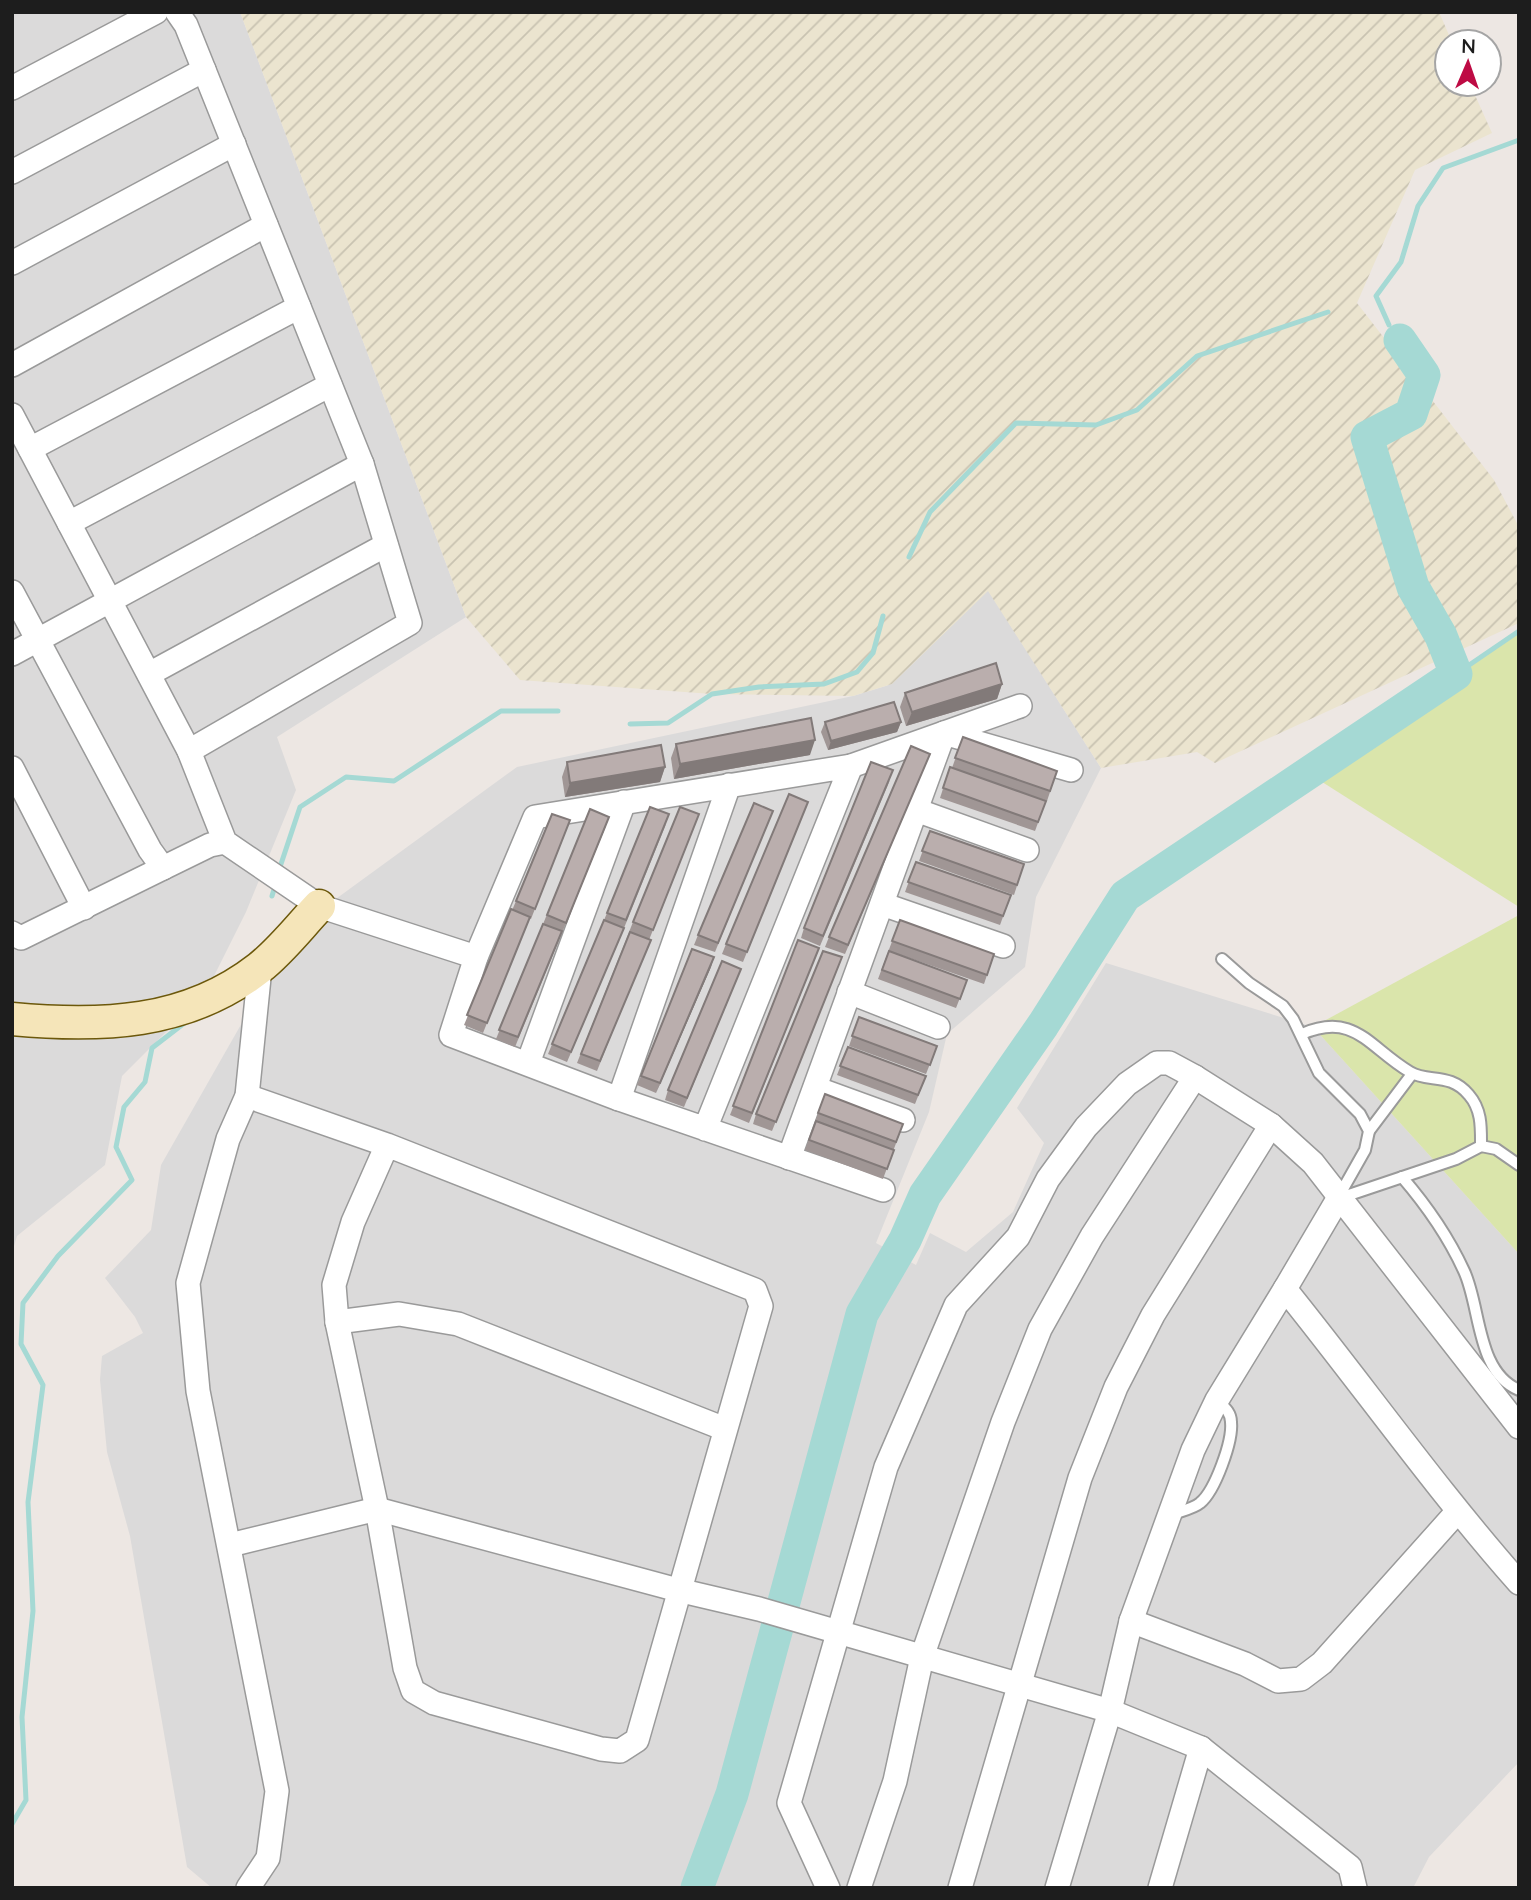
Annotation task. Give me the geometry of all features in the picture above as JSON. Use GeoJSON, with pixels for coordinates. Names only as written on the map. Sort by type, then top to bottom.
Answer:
{"type":"FeatureCollection","features":[{"type":"Feature","properties":{"kind":"main road"},"geometry":{"type":"LineString","coordinates":[[12,1019],[76,1025],[126,1021],[204,1003],[260,968],[319,906]]}},
{"type":"Feature","properties":{"kind":"street"},"geometry":{"type":"LineString","coordinates":[[12,88],[156,12]]}},
{"type":"Feature","properties":{"kind":"street"},"geometry":{"type":"LineString","coordinates":[[177,12],[186,25],[362,464],[410,623],[189,751]]}},
{"type":"Feature","properties":{"kind":"street"},"geometry":{"type":"LineString","coordinates":[[12,172],[204,70]]}},
{"type":"Feature","properties":{"kind":"street"},"geometry":{"type":"LineString","coordinates":[[12,262],[234,144]]}},
{"type":"Feature","properties":{"kind":"street"},"geometry":{"type":"LineString","coordinates":[[12,365],[266,225]]}},
{"type":"Feature","properties":{"kind":"street"},"geometry":{"type":"LineString","coordinates":[[30,449],[299,307]]}},
{"type":"Feature","properties":{"kind":"street"},"geometry":{"type":"LineString","coordinates":[[69,523],[330,384]]}},
{"type":"Feature","properties":{"kind":"street"},"geometry":{"type":"LineString","coordinates":[[12,415],[189,751],[225,842],[255,865],[319,906],[476,957]]}},
{"type":"Feature","properties":{"kind":"street"},"geometry":{"type":"LineString","coordinates":[[12,654],[362,464]]}},
{"type":"Feature","properties":{"kind":"street"},"geometry":{"type":"LineString","coordinates":[[149,674],[386,545]]}},
{"type":"Feature","properties":{"kind":"street"},"geometry":{"type":"LineString","coordinates":[[12,592],[150,850],[163,868]]}},
{"type":"Feature","properties":{"kind":"street"},"geometry":{"type":"LineString","coordinates":[[883,1190],[619,1099],[451,1035],[476,957],[535,817],[851,766],[1020,706]]}},
{"type":"Feature","properties":{"kind":"street"},"geometry":{"type":"LineString","coordinates":[[944,733],[1071,770]]}},
{"type":"Feature","properties":{"kind":"street"},"geometry":{"type":"LineString","coordinates":[[789,1158],[944,733]]}},
{"type":"Feature","properties":{"kind":"street"},"geometry":{"type":"LineString","coordinates":[[705,1129],[851,766]]}},
{"type":"Feature","properties":{"kind":"street"},"geometry":{"type":"LineString","coordinates":[[12,768],[85,908]]}},
{"type":"Feature","properties":{"kind":"street"},"geometry":{"type":"LineString","coordinates":[[619,1099],[729,785]]}},
{"type":"Feature","properties":{"kind":"street"},"geometry":{"type":"LineString","coordinates":[[528,1063],[624,802]]}},
{"type":"Feature","properties":{"kind":"street"},"geometry":{"type":"LineString","coordinates":[[916,810],[1027,850]]}},
{"type":"Feature","properties":{"kind":"street"},"geometry":{"type":"LineString","coordinates":[[12,933],[20,938],[210,845],[225,842]]}},
{"type":"Feature","properties":{"kind":"street"},"geometry":{"type":"LineString","coordinates":[[882,904],[1003,946]]}},
{"type":"Feature","properties":{"kind":"street"},"geometry":{"type":"LineString","coordinates":[[248,1888],[268,1858],[276,1791],[198,1391],[188,1283],[228,1139],[247,1096],[260,968]]}},
{"type":"Feature","properties":{"kind":"street"},"geometry":{"type":"LineString","coordinates":[[849,992],[938,1027]]}},
{"type":"Feature","properties":{"kind":"street"},"geometry":{"type":"LineString","coordinates":[[828,1888],[789,1803],[886,1467],[956,1306],[1018,1237],[1056,1169],[1086,1127],[1127,1084],[1157,1063],[1169,1063],[1195,1077],[1271,1125],[1313,1163],[1338,1199],[1519,1427]]}},
{"type":"Feature","properties":{"kind":"street"},"geometry":{"type":"LineString","coordinates":[[859,1888],[895,1781],[922,1657],[1003,1422],[1040,1329],[1092,1236],[1195,1077]]}},
{"type":"Feature","properties":{"kind":"street"},"geometry":{"type":"LineString","coordinates":[[814,1088],[903,1121]]}},
{"type":"Feature","properties":{"kind":"street"},"geometry":{"type":"LineString","coordinates":[[247,1096],[387,1145],[755,1290],[761,1306],[637,1740],[620,1751],[601,1749],[434,1703],[413,1691],[405,1668],[377,1509],[337,1322],[334,1285],[353,1222],[387,1145]]}},
{"type":"Feature","properties":{"kind":"street"},"geometry":{"type":"LineString","coordinates":[[960,1888],[1017,1684],[1080,1478],[1116,1387],[1153,1315],[1271,1125]]}},
{"type":"Feature","properties":{"kind":"street"},"geometry":{"type":"LineString","coordinates":[[1058,1888],[1110,1711],[1131,1621],[1193,1450],[1217,1400],[1338,1199]]}},
{"type":"Feature","properties":{"kind":"street"},"geometry":{"type":"LineString","coordinates":[[1284,1290],[1373,1398],[1457,1512],[1519,1583]]}},
{"type":"Feature","properties":{"kind":"street"},"geometry":{"type":"LineString","coordinates":[[337,1322],[399,1314],[458,1324],[725,1429]]}},
{"type":"Feature","properties":{"kind":"street"},"geometry":{"type":"LineString","coordinates":[[230,1545],[377,1509],[678,1590],[759,1609],[1110,1711],[1201,1748],[1350,1867],[1355,1888]]}},
{"type":"Feature","properties":{"kind":"street"},"geometry":{"type":"LineString","coordinates":[[1131,1621],[1245,1664],[1278,1681],[1301,1679],[1322,1663],[1457,1512]]}},
{"type":"Feature","properties":{"kind":"street"},"geometry":{"type":"LineString","coordinates":[[1160,1888],[1201,1748]]}},
{"type":"Feature","properties":{"kind":"lane"},"geometry":{"type":"LineString","coordinates":[[1222,959],[1249,983],[1283,1006],[1302,1034],[1319,1073],[1360,1114],[1369,1132]]}},
{"type":"Feature","properties":{"kind":"lane"},"geometry":{"type":"LineString","coordinates":[[1302,1034],[1323,1025],[1354,1032],[1412,1074],[1441,1077],[1469,1093],[1481,1119],[1481,1146]]}},
{"type":"Feature","properties":{"kind":"lane"},"geometry":{"type":"LineString","coordinates":[[1338,1199],[1360,1161],[1369,1132],[1412,1074]]}},
{"type":"Feature","properties":{"kind":"lane"},"geometry":{"type":"LineString","coordinates":[[1338,1199],[1481,1146],[1496,1149],[1519,1165]]}},
{"type":"Feature","properties":{"kind":"lane"},"geometry":{"type":"LineString","coordinates":[[1402,1177],[1432,1212],[1466,1274],[1475,1313],[1497,1373],[1519,1390]]}},
{"type":"Feature","properties":{"kind":"lane"},"geometry":{"type":"LineString","coordinates":[[1170,1515],[1198,1505],[1209,1494],[1222,1463],[1231,1421],[1228,1412],[1217,1400]]}},
{"type":"Feature","properties":{"kind":"shaded area"},"geometry":{"type":"Polygon","coordinates":[[[12,12],[240,12],[466,617],[277,737],[296,790],[246,912],[206,992],[122,1076],[105,1165],[17,1236],[12,1253],[12,12]]]}},
{"type":"Feature","properties":{"kind":"shaded area"},"geometry":{"type":"Polygon","coordinates":[[[240,12],[1439,12],[1446,28],[1433,28],[1433,98],[1476,98],[1492,133],[1415,170],[1357,303],[1494,480],[1519,527],[1519,623],[1215,763],[1197,752],[1101,768],[988,591],[892,684],[853,696],[712,694],[520,680],[466,617],[240,12]]]}},
{"type":"Feature","properties":{"kind":"shaded area"},"geometry":{"type":"Polygon","coordinates":[[[988,590],[1101,768],[1036,897],[1025,967],[947,1034],[929,1112],[876,1243],[916,1265],[930,1233],[966,1252],[1013,1212],[1044,1143],[1017,1108],[1106,963],[1313,1027],[1519,1254],[1519,1762],[1429,1857],[1413,1888],[212,1888],[187,1867],[130,1536],[107,1452],[100,1380],[102,1356],[143,1333],[135,1317],[105,1278],[151,1230],[161,1165],[296,928],[517,767],[853,696],[892,684],[988,590]]]}},
{"type":"Feature","properties":{"kind":"green space"},"geometry":{"type":"Polygon","coordinates":[[[1519,631],[1519,907],[1308,773],[1519,631]]]}},
{"type":"Feature","properties":{"kind":"green space"},"geometry":{"type":"Polygon","coordinates":[[[1519,915],[1519,1254],[1313,1027],[1519,915]]]}},
{"type":"Feature","properties":{"kind":"building"},"geometry":{"type":"Polygon","coordinates":[[[996,663],[1002,684],[912,712],[905,693],[996,663]]]}},
{"type":"Feature","properties":{"kind":"building"},"geometry":{"type":"Polygon","coordinates":[[[894,702],[901,722],[831,741],[825,722],[894,702]]]}},
{"type":"Feature","properties":{"kind":"building"},"geometry":{"type":"Polygon","coordinates":[[[811,718],[815,740],[680,764],[676,744],[811,718]]]}},
{"type":"Feature","properties":{"kind":"building"},"geometry":{"type":"Polygon","coordinates":[[[963,737],[1057,771],[1050,791],[955,758],[963,737]]]}},
{"type":"Feature","properties":{"kind":"building"},"geometry":{"type":"Polygon","coordinates":[[[661,745],[665,767],[570,783],[567,762],[661,745]]]}},
{"type":"Feature","properties":{"kind":"building"},"geometry":{"type":"Polygon","coordinates":[[[911,746],[930,754],[848,945],[829,937],[911,746]]]}},
{"type":"Feature","properties":{"kind":"building"},"geometry":{"type":"Polygon","coordinates":[[[871,762],[893,770],[823,936],[804,928],[871,762]]]}},
{"type":"Feature","properties":{"kind":"building"},"geometry":{"type":"Polygon","coordinates":[[[950,767],[1046,801],[1038,822],[943,788],[950,767]]]}},
{"type":"Feature","properties":{"kind":"building"},"geometry":{"type":"Polygon","coordinates":[[[789,794],[808,802],[747,952],[726,944],[789,794]]]}},
{"type":"Feature","properties":{"kind":"building"},"geometry":{"type":"Polygon","coordinates":[[[754,803],[773,811],[718,943],[698,935],[754,803]]]}},
{"type":"Feature","properties":{"kind":"building"},"geometry":{"type":"Polygon","coordinates":[[[650,807],[669,814],[626,920],[607,913],[650,807]]]}},
{"type":"Feature","properties":{"kind":"building"},"geometry":{"type":"Polygon","coordinates":[[[680,807],[699,814],[653,930],[633,922],[680,807]]]}},
{"type":"Feature","properties":{"kind":"building"},"geometry":{"type":"Polygon","coordinates":[[[590,809],[609,817],[566,923],[547,915],[590,809]]]}},
{"type":"Feature","properties":{"kind":"building"},"geometry":{"type":"Polygon","coordinates":[[[552,814],[570,820],[535,909],[516,901],[552,814]]]}},
{"type":"Feature","properties":{"kind":"building"},"geometry":{"type":"Polygon","coordinates":[[[930,831],[1024,864],[1017,885],[922,851],[930,831]]]}},
{"type":"Feature","properties":{"kind":"building"},"geometry":{"type":"Polygon","coordinates":[[[916,862],[1011,895],[1003,916],[908,882],[916,862]]]}},
{"type":"Feature","properties":{"kind":"building"},"geometry":{"type":"Polygon","coordinates":[[[511,909],[530,917],[487,1023],[467,1015],[511,909]]]}},
{"type":"Feature","properties":{"kind":"building"},"geometry":{"type":"Polygon","coordinates":[[[604,920],[624,928],[571,1052],[552,1044],[604,920]]]}},
{"type":"Feature","properties":{"kind":"building"},"geometry":{"type":"Polygon","coordinates":[[[900,920],[994,954],[987,975],[892,941],[900,920]]]}},
{"type":"Feature","properties":{"kind":"building"},"geometry":{"type":"Polygon","coordinates":[[[543,924],[562,931],[518,1037],[499,1030],[543,924]]]}},
{"type":"Feature","properties":{"kind":"building"},"geometry":{"type":"Polygon","coordinates":[[[630,932],[651,940],[600,1061],[581,1054],[630,932]]]}},
{"type":"Feature","properties":{"kind":"building"},"geometry":{"type":"Polygon","coordinates":[[[798,940],[819,948],[752,1113],[733,1106],[798,940]]]}},
{"type":"Feature","properties":{"kind":"building"},"geometry":{"type":"Polygon","coordinates":[[[692,949],[714,957],[660,1083],[641,1076],[692,949]]]}},
{"type":"Feature","properties":{"kind":"building"},"geometry":{"type":"Polygon","coordinates":[[[823,951],[842,957],[776,1122],[756,1114],[823,951]]]}},
{"type":"Feature","properties":{"kind":"building"},"geometry":{"type":"Polygon","coordinates":[[[889,951],[967,980],[960,999],[882,970],[889,951]]]}},
{"type":"Feature","properties":{"kind":"building"},"geometry":{"type":"Polygon","coordinates":[[[722,961],[741,969],[687,1098],[668,1090],[722,961]]]}},
{"type":"Feature","properties":{"kind":"building"},"geometry":{"type":"Polygon","coordinates":[[[859,1017],[937,1046],[930,1065],[852,1036],[859,1017]]]}},
{"type":"Feature","properties":{"kind":"building"},"geometry":{"type":"Polygon","coordinates":[[[848,1047],[926,1076],[918,1095],[840,1066],[848,1047]]]}},
{"type":"Feature","properties":{"kind":"building"},"geometry":{"type":"Polygon","coordinates":[[[825,1094],[903,1124],[896,1142],[818,1113],[825,1094]]]}},
{"type":"Feature","properties":{"kind":"building"},"geometry":{"type":"Polygon","coordinates":[[[816,1121],[894,1150],[887,1169],[809,1140],[816,1121]]]}},
{"type":"Feature","properties":{"kind":"waterway"},"geometry":{"type":"LineString","coordinates":[[1389,325],[1376,296],[1401,262],[1418,206],[1443,168],[1519,140]]}},
{"type":"Feature","properties":{"kind":"waterway"},"geometry":{"type":"LineString","coordinates":[[909,557],[930,512],[1016,423],[1096,425],[1137,410],[1197,356],[1328,312]]}},
{"type":"Feature","properties":{"kind":"waterway"},"geometry":{"type":"LineString","coordinates":[[697,1888],[732,1794],[862,1314],[905,1240],[925,1195],[1043,1025],[1125,896],[1456,674],[1441,636],[1413,587],[1367,437],[1411,414],[1424,375],[1400,340]]}},
{"type":"Feature","properties":{"kind":"waterway"},"geometry":{"type":"LineString","coordinates":[[630,724],[668,723],[712,694],[759,687],[824,684],[857,672],[873,653],[883,616]]}},
{"type":"Feature","properties":{"kind":"waterway"},"geometry":{"type":"LineString","coordinates":[[1456,674],[1519,631]]}},
{"type":"Feature","properties":{"kind":"waterway"},"geometry":{"type":"LineString","coordinates":[[279,870],[300,807],[346,777],[394,781],[501,711],[558,711]]}},
{"type":"Feature","properties":{"kind":"waterway"},"geometry":{"type":"LineString","coordinates":[[272,896],[276,883]]}},
{"type":"Feature","properties":{"kind":"waterway"},"geometry":{"type":"LineString","coordinates":[[12,1824],[26,1800],[22,1717],[33,1611],[28,1502],[43,1385],[21,1344],[23,1303],[58,1256],[132,1180],[116,1147],[124,1107],[145,1082],[152,1048],[187,1021]]}}]}
